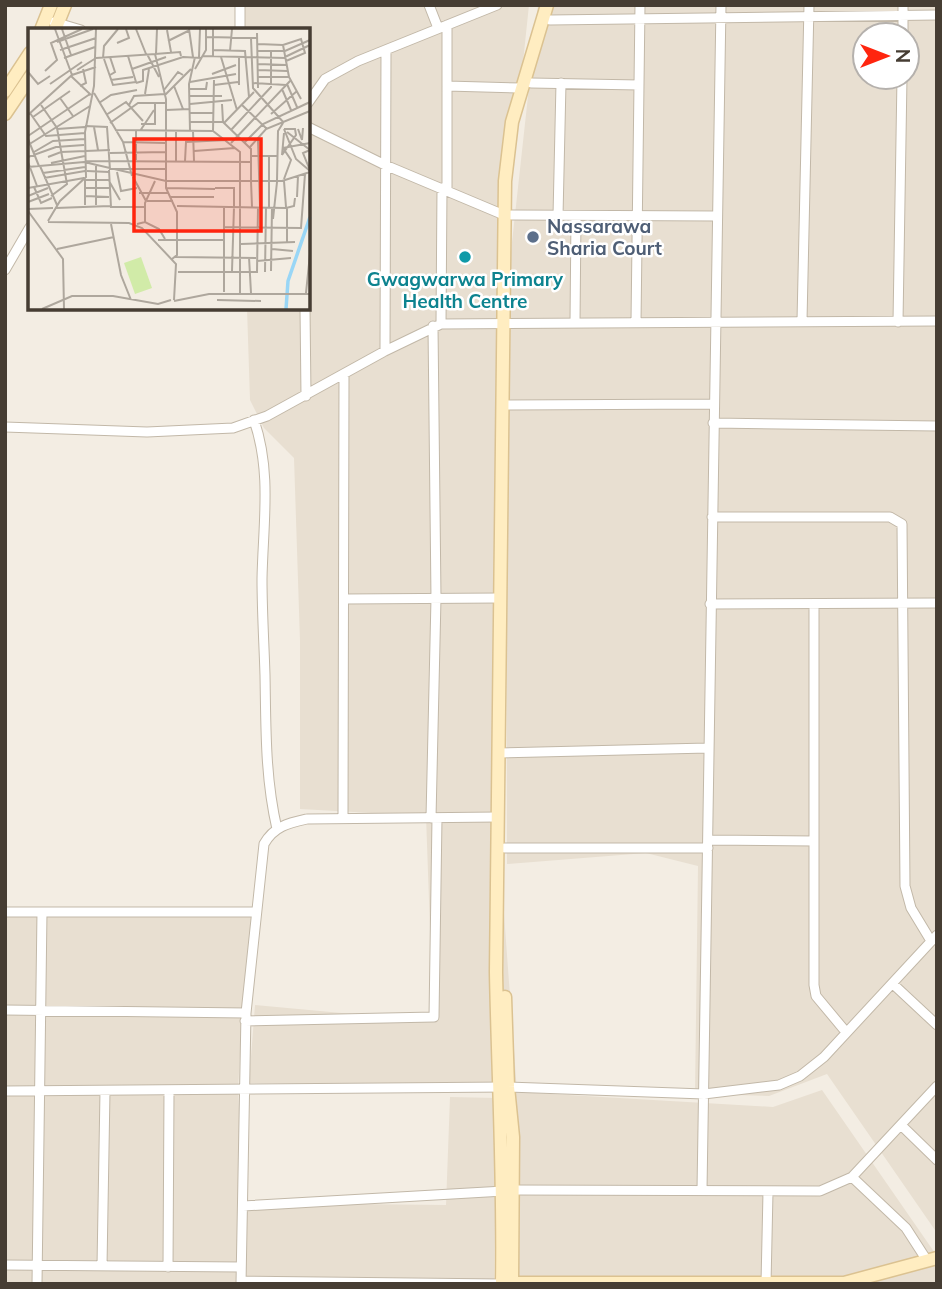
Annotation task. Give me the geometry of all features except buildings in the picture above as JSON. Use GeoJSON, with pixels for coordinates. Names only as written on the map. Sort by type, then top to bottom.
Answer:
{"type":"FeatureCollection","features":[{"type":"Feature","properties":{"kind":"street"},"geometry":{"type":"LineString","coordinates":[[50,26],[51,5]]}},
{"type":"Feature","properties":{"kind":"street"},"geometry":{"type":"LineString","coordinates":[[50,26],[65,5]]}},
{"type":"Feature","properties":{"kind":"street"},"geometry":{"type":"LineString","coordinates":[[240,5],[240,28]]}},
{"type":"Feature","properties":{"kind":"street"},"geometry":{"type":"LineString","coordinates":[[5,1010],[245,1017],[433,1017],[437,325],[447,86],[443,26],[429,5]]}},
{"type":"Feature","properties":{"kind":"street"},"geometry":{"type":"LineString","coordinates":[[310,100],[325,79],[480,8],[497,5]]}},
{"type":"Feature","properties":{"kind":"street"},"geometry":{"type":"LineString","coordinates":[[526,85],[547,5]]}},
{"type":"Feature","properties":{"kind":"street"},"geometry":{"type":"LineString","coordinates":[[512,1283],[509,1190],[503,1122],[505,848],[500,598],[509,137],[555,5]]}},
{"type":"Feature","properties":{"kind":"street"},"geometry":{"type":"LineString","coordinates":[[636,321],[642,20],[640,5]]}},
{"type":"Feature","properties":{"kind":"street"},"geometry":{"type":"LineString","coordinates":[[702,1190],[721,5]]}},
{"type":"Feature","properties":{"kind":"street"},"geometry":{"type":"LineString","coordinates":[[802,321],[809,5]]}},
{"type":"Feature","properties":{"kind":"street"},"geometry":{"type":"LineString","coordinates":[[551,20],[809,16],[903,10],[937,15]]}},
{"type":"Feature","properties":{"kind":"street"},"geometry":{"type":"LineString","coordinates":[[385,351],[386,50]]}},
{"type":"Feature","properties":{"kind":"street"},"geometry":{"type":"LineString","coordinates":[[5,92],[28,56]]}},
{"type":"Feature","properties":{"kind":"street"},"geometry":{"type":"LineString","coordinates":[[5,114],[28,80]]}},
{"type":"Feature","properties":{"kind":"street"},"geometry":{"type":"LineString","coordinates":[[447,86],[561,83],[639,85]]}},
{"type":"Feature","properties":{"kind":"street"},"geometry":{"type":"LineString","coordinates":[[558,216],[561,83]]}},
{"type":"Feature","properties":{"kind":"street"},"geometry":{"type":"LineString","coordinates":[[898,322],[902,91]]}},
{"type":"Feature","properties":{"kind":"street"},"geometry":{"type":"LineString","coordinates":[[310,128],[384,166],[508,215],[716,216]]}},
{"type":"Feature","properties":{"kind":"street"},"geometry":{"type":"LineString","coordinates":[[575,323],[576,216]]}},
{"type":"Feature","properties":{"kind":"street"},"geometry":{"type":"LineString","coordinates":[[5,270],[28,230]]}},
{"type":"Feature","properties":{"kind":"street"},"geometry":{"type":"LineString","coordinates":[[305,310],[306,396]]}},
{"type":"Feature","properties":{"kind":"street"},"geometry":{"type":"LineString","coordinates":[[5,427],[189,432],[233,428],[306,396],[437,325],[714,320],[937,321]]}},
{"type":"Feature","properties":{"kind":"street"},"geometry":{"type":"LineString","coordinates":[[503,1088],[498,817],[502,752],[508,405],[505,323]]}},
{"type":"Feature","properties":{"kind":"street"},"geometry":{"type":"LineString","coordinates":[[343,818],[344,374]]}},
{"type":"Feature","properties":{"kind":"street"},"geometry":{"type":"LineString","coordinates":[[508,405],[713,404]]}},
{"type":"Feature","properties":{"kind":"street"},"geometry":{"type":"LineString","coordinates":[[254,420],[264,449],[267,475],[262,578],[264,744],[268,789],[277,829]]}},
{"type":"Feature","properties":{"kind":"street"},"geometry":{"type":"LineString","coordinates":[[713,424],[937,426]]}},
{"type":"Feature","properties":{"kind":"street"},"geometry":{"type":"LineString","coordinates":[[5,1091],[503,1088],[704,1094],[790,1081],[824,1057],[934,938],[911,908],[905,886],[903,529],[895,519],[712,517]]}},
{"type":"Feature","properties":{"kind":"street"},"geometry":{"type":"LineString","coordinates":[[345,599],[500,598]]}},
{"type":"Feature","properties":{"kind":"street"},"geometry":{"type":"LineString","coordinates":[[710,604],[937,603]]}},
{"type":"Feature","properties":{"kind":"street"},"geometry":{"type":"LineString","coordinates":[[814,604],[814,985],[816,996],[846,1032]]}},
{"type":"Feature","properties":{"kind":"street"},"geometry":{"type":"LineString","coordinates":[[502,752],[708,748]]}},
{"type":"Feature","properties":{"kind":"street"},"geometry":{"type":"LineString","coordinates":[[498,817],[307,818],[277,829],[264,844],[245,1017],[242,1091],[242,1282],[844,1283],[876,1279],[931,1259],[906,1227],[852,1177]]}},
{"type":"Feature","properties":{"kind":"street"},"geometry":{"type":"LineString","coordinates":[[505,848],[814,841]]}},
{"type":"Feature","properties":{"kind":"street"},"geometry":{"type":"LineString","coordinates":[[5,912],[256,912]]}},
{"type":"Feature","properties":{"kind":"street"},"geometry":{"type":"LineString","coordinates":[[37,1284],[42,912]]}},
{"type":"Feature","properties":{"kind":"street"},"geometry":{"type":"LineString","coordinates":[[893,984],[937,1025]]}},
{"type":"Feature","properties":{"kind":"street"},"geometry":{"type":"LineString","coordinates":[[243,1206],[509,1190],[820,1191],[852,1177],[937,1086]]}},
{"type":"Feature","properties":{"kind":"street"},"geometry":{"type":"LineString","coordinates":[[102,1266],[105,1091]]}},
{"type":"Feature","properties":{"kind":"street"},"geometry":{"type":"LineString","coordinates":[[168,1267],[169,1091]]}},
{"type":"Feature","properties":{"kind":"street"},"geometry":{"type":"LineString","coordinates":[[902,1126],[937,1160]]}},
{"type":"Feature","properties":{"kind":"street"},"geometry":{"type":"LineString","coordinates":[[502,1283],[509,1190]]}},
{"type":"Feature","properties":{"kind":"street"},"geometry":{"type":"LineString","coordinates":[[766,1283],[768,1192]]}},
{"type":"Feature","properties":{"kind":"street"},"geometry":{"type":"LineString","coordinates":[[5,1265],[241,1267]]}},
{"type":"Feature","properties":{"kind":"shaded area"},"geometry":{"type":"Polygon","coordinates":[[[240,5],[529,5],[499,291],[500,859],[517,1092],[773,1107],[822,1090],[937,1256],[937,1284],[505,1284],[505,1086],[249,1083],[255,1005],[374,1016],[433,1013],[426,816],[300,809],[300,641],[294,458],[264,428],[250,400],[247,310],[310,310],[310,28],[240,28],[240,5]]]}},
{"type":"Feature","properties":{"kind":"shaded area"},"geometry":{"type":"Polygon","coordinates":[[[538,5],[937,5],[937,1233],[827,1074],[769,1096],[695,1094],[698,866],[646,853],[507,864],[506,297],[538,5]]]}},
{"type":"Feature","properties":{"kind":"shaded area"},"geometry":{"type":"Polygon","coordinates":[[[255,912],[253,954],[243,998],[238,1090],[244,1203],[446,1205],[450,1097],[497,1098],[494,1284],[5,1284],[5,913],[255,912]]]}},
{"type":"Feature","properties":{"kind":"place","name":"Nassarawa Sharia Court"},"geometry":{"type":"Point","coordinates":[533,237]}},
{"type":"Feature","properties":{"kind":"place","name":"Gwagwarwa Primary Health Centre"},"geometry":{"type":"Point","coordinates":[465,257]}}]}
